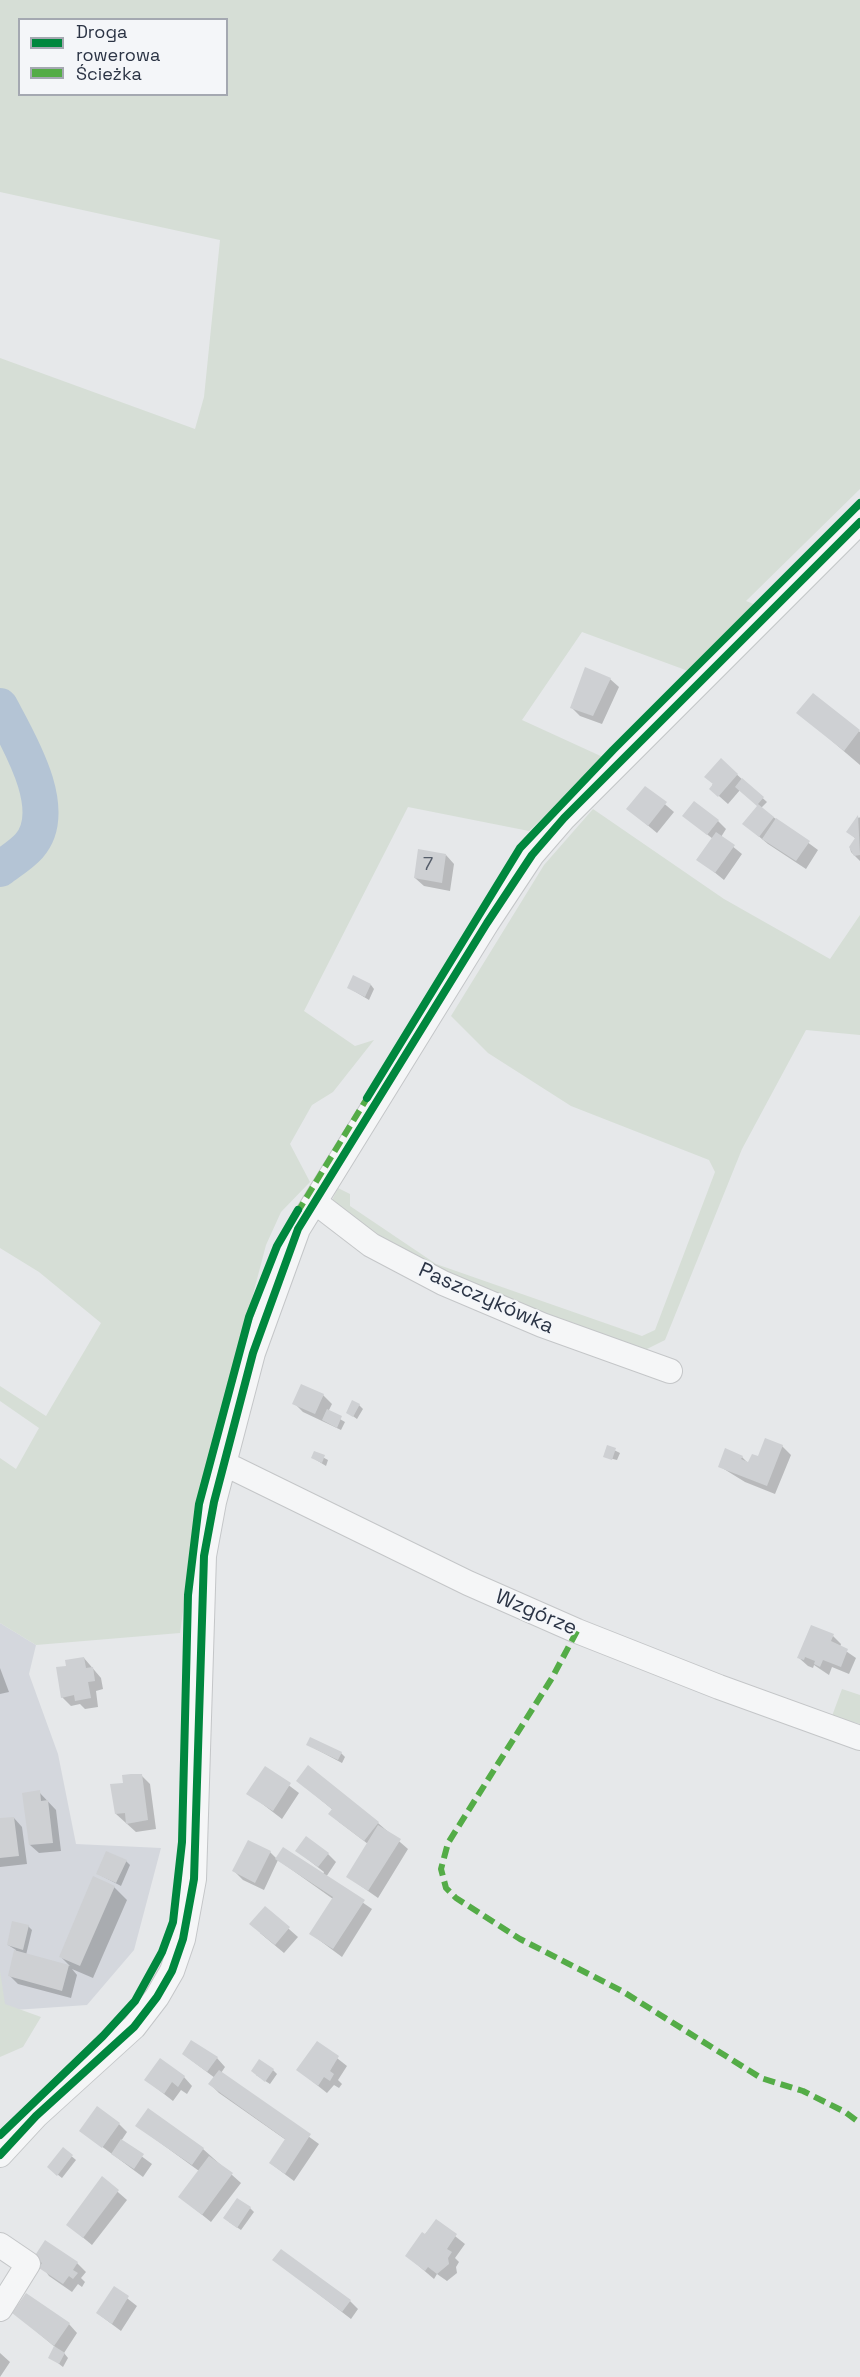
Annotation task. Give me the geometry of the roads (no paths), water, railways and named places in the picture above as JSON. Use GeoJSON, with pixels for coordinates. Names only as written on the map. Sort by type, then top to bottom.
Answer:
{"type":"FeatureCollection","features":[{"type":"Feature","properties":{"kind":"street"},"geometry":{"type":"LineString","coordinates":[[0,2156],[36,2116],[134,2027],[167,1980],[183,1939],[194,1879],[204,1556],[223,1463],[253,1353],[298,1229],[487,923],[532,855],[564,818],[860,522]]}},
{"type":"Feature","properties":{"kind":"street","name":"Paszczykówka"},"geometry":{"type":"LineString","coordinates":[[315,1202],[371,1245],[442,1283],[542,1324],[670,1371]]}},
{"type":"Feature","properties":{"kind":"street","name":"Wzgórze"},"geometry":{"type":"LineString","coordinates":[[223,1463],[468,1584],[719,1687],[860,1738]]}},
{"type":"Feature","properties":{"kind":"street"},"geometry":{"type":"LineString","coordinates":[[0,2245],[28,2264],[0,2309]]}},
{"type":"Feature","properties":{"kind":"waterway"},"geometry":{"type":"LineString","coordinates":[[0,706],[26,756],[39,795],[40,814],[38,831],[29,846],[0,869]]}}]}
